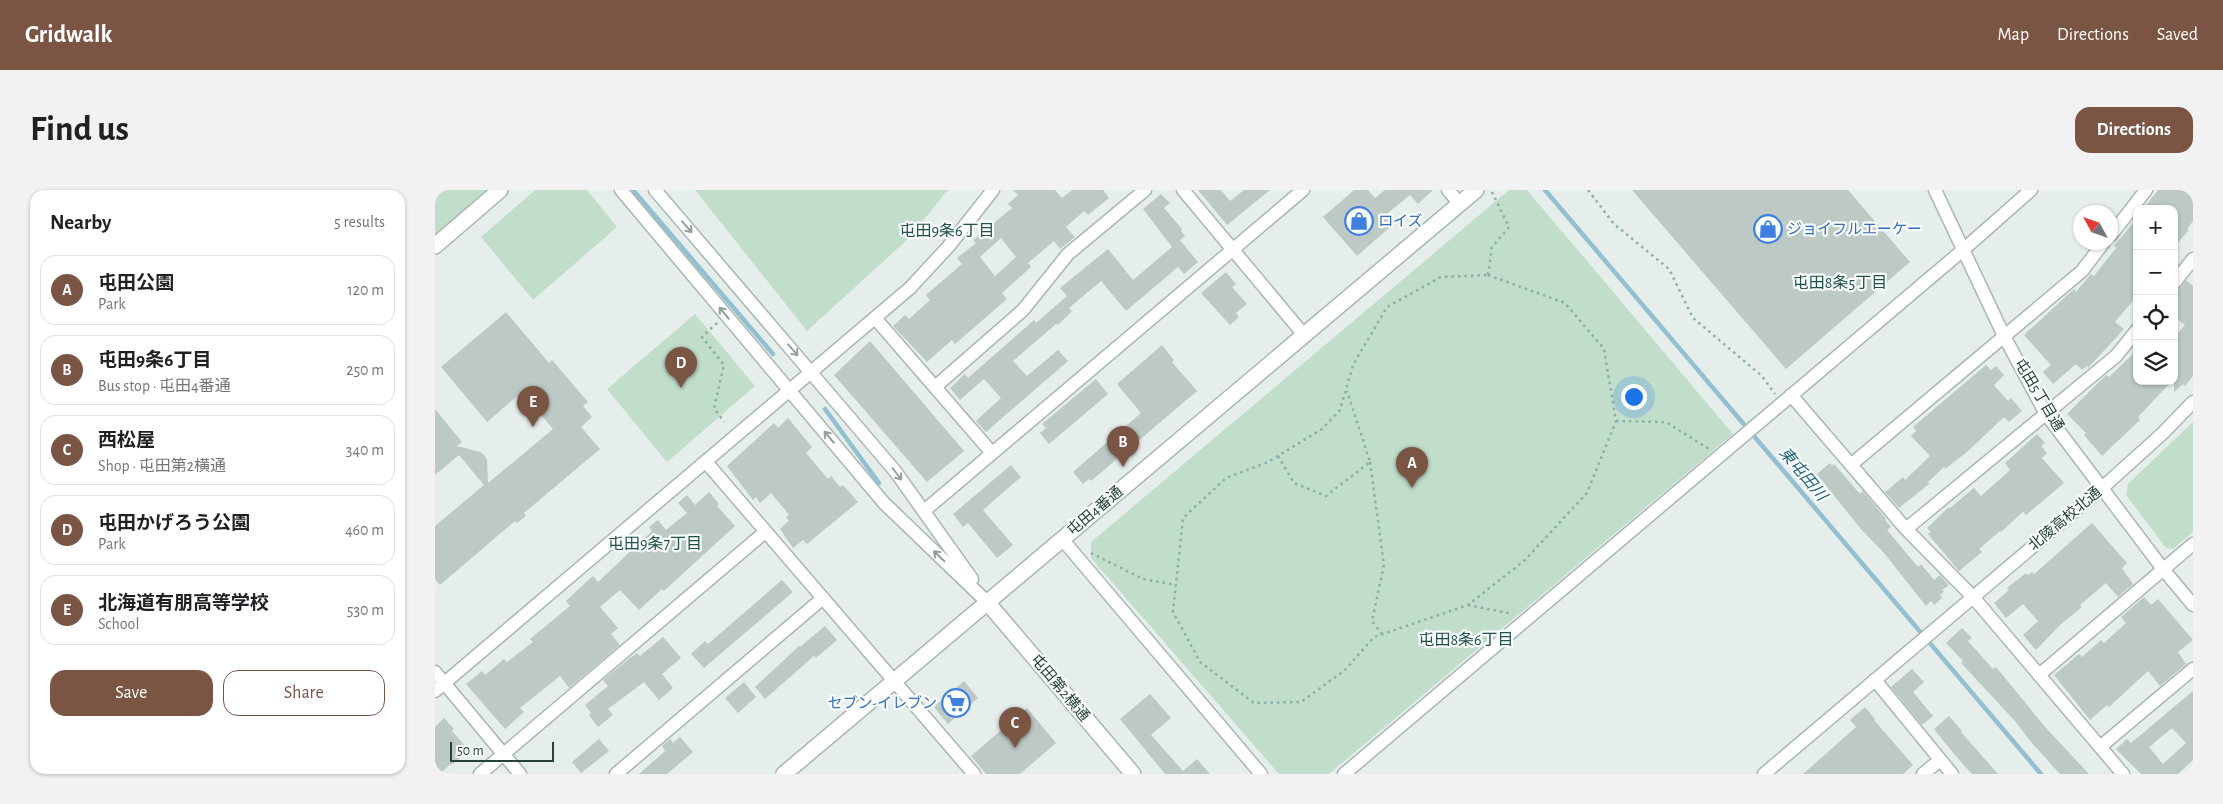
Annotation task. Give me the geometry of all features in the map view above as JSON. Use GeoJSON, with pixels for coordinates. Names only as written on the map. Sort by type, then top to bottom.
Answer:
{"type":"FeatureCollection","features":[{"type":"Feature","properties":{"kind":"street"},"geometry":{"type":"LineString","coordinates":[[435,246],[501,190]]}},
{"type":"Feature","properties":{"kind":"street"},"geometry":{"type":"LineString","coordinates":[[621,190],[884,503],[987,602]]}},
{"type":"Feature","properties":{"kind":"street"},"geometry":{"type":"LineString","coordinates":[[655,190],[895,471],[987,602]]}},
{"type":"Feature","properties":{"kind":"street"},"geometry":{"type":"LineString","coordinates":[[440,687],[911,288],[948,247],[993,190]]}},
{"type":"Feature","properties":{"kind":"street"},"geometry":{"type":"LineString","coordinates":[[935,387],[1023,310],[1068,254],[1145,190]]}},
{"type":"Feature","properties":{"kind":"street"},"geometry":{"type":"LineString","coordinates":[[1183,190],[1304,335]]}},
{"type":"Feature","properties":{"kind":"street"},"geometry":{"type":"LineString","coordinates":[[924,511],[1303,190]]}},
{"type":"Feature","properties":{"kind":"street"},"geometry":{"type":"LineString","coordinates":[[1448,190],[1460,204]]}},
{"type":"Feature","properties":{"kind":"street","name":"屯田4番通"},"geometry":{"type":"LineString","coordinates":[[784,774],[1476,190]]}},
{"type":"Feature","properties":{"kind":"street","name":"屯田5丁目通"},"geometry":{"type":"LineString","coordinates":[[1935,190],[2004,336],[2046,414],[2163,569],[2193,604]]}},
{"type":"Feature","properties":{"kind":"street"},"geometry":{"type":"LineString","coordinates":[[1344,774],[1963,250],[2031,190]]}},
{"type":"Feature","properties":{"kind":"street"},"geometry":{"type":"LineString","coordinates":[[2118,226],[2146,190]]}},
{"type":"Feature","properties":{"kind":"street"},"geometry":{"type":"LineString","coordinates":[[1851,464],[2082,271],[2099,250]]}},
{"type":"Feature","properties":{"kind":"street"},"geometry":{"type":"LineString","coordinates":[[2178,278],[2193,259]]}},
{"type":"Feature","properties":{"kind":"street"},"geometry":{"type":"LineString","coordinates":[[875,318],[992,453]]}},
{"type":"Feature","properties":{"kind":"street"},"geometry":{"type":"LineString","coordinates":[[1906,529],[2115,356],[2133,335]]}},
{"type":"Feature","properties":{"kind":"street"},"geometry":{"type":"LineString","coordinates":[[1791,395],[1906,529],[1973,597],[2123,774]]}},
{"type":"Feature","properties":{"kind":"street","name":"北陵高校北通"},"geometry":{"type":"LineString","coordinates":[[1875,680],[2102,488],[2163,433],[2193,402]]}},
{"type":"Feature","properties":{"kind":"street"},"geometry":{"type":"LineString","coordinates":[[706,462],[894,681],[967,772]]}},
{"type":"Feature","properties":{"kind":"street"},"geometry":{"type":"LineString","coordinates":[[480,774],[765,532]]}},
{"type":"Feature","properties":{"kind":"street"},"geometry":{"type":"LineString","coordinates":[[1062,539],[1261,774]]}},
{"type":"Feature","properties":{"kind":"street"},"geometry":{"type":"LineString","coordinates":[[2039,675],[2193,544]]}},
{"type":"Feature","properties":{"kind":"street"},"geometry":{"type":"LineString","coordinates":[[616,774],[823,598]]}},
{"type":"Feature","properties":{"kind":"street","name":"屯田第2横通"},"geometry":{"type":"LineString","coordinates":[[987,602],[1133,774]]}},
{"type":"Feature","properties":{"kind":"street"},"geometry":{"type":"LineString","coordinates":[[2100,747],[2193,669]]}},
{"type":"Feature","properties":{"kind":"street"},"geometry":{"type":"LineString","coordinates":[[435,672],[440,687],[520,774]]}},
{"type":"Feature","properties":{"kind":"street"},"geometry":{"type":"LineString","coordinates":[[1764,774],[1875,680],[1952,774]]}},
{"type":"Feature","properties":{"kind":"street"},"geometry":{"type":"LineString","coordinates":[[1923,774],[1940,760]]}},
{"type":"Feature","properties":{"kind":"path"},"geometry":{"type":"LineString","coordinates":[[1488,275],[1492,247],[1509,227],[1491,190]]}},
{"type":"Feature","properties":{"kind":"path"},"geometry":{"type":"LineString","coordinates":[[1588,190],[1614,224],[1669,269],[1693,318],[1762,376],[1775,394]]}},
{"type":"Feature","properties":{"kind":"path"},"geometry":{"type":"LineString","coordinates":[[1488,275],[1565,303],[1604,349],[1616,421],[1587,493],[1525,560],[1468,605],[1374,637],[1345,670],[1301,702],[1254,703],[1200,662],[1173,612],[1183,518],[1226,478],[1268,462],[1322,429],[1340,410],[1346,390],[1353,365],[1387,307],[1441,277],[1488,275]]}},
{"type":"Feature","properties":{"kind":"path"},"geometry":{"type":"LineString","coordinates":[[717,324],[702,337],[724,365],[714,408],[724,422]]}},
{"type":"Feature","properties":{"kind":"path"},"geometry":{"type":"LineString","coordinates":[[1346,390],[1370,462],[1384,565],[1372,621],[1382,634]]}},
{"type":"Feature","properties":{"kind":"path"},"geometry":{"type":"LineString","coordinates":[[1616,421],[1666,422],[1709,449]]}},
{"type":"Feature","properties":{"kind":"path"},"geometry":{"type":"LineString","coordinates":[[1278,456],[1294,483],[1327,496],[1370,462]]}},
{"type":"Feature","properties":{"kind":"path"},"geometry":{"type":"LineString","coordinates":[[1086,551],[1143,579],[1176,585]]}},
{"type":"Feature","properties":{"kind":"path"},"geometry":{"type":"LineString","coordinates":[[1468,605],[1529,617]]}},
{"type":"Feature","properties":{"kind":"green space"},"geometry":{"type":"Polygon","coordinates":[[[435,190],[491,190],[435,236],[435,190]]]}},
{"type":"Feature","properties":{"kind":"green space"},"geometry":{"type":"Polygon","coordinates":[[[535,190],[587,190],[617,227],[533,300],[481,237],[535,190]]]}},
{"type":"Feature","properties":{"kind":"green space"},"geometry":{"type":"Polygon","coordinates":[[[695,190],[948,190],[908,239],[807,331],[695,190]]]}},
{"type":"Feature","properties":{"kind":"green space"},"geometry":{"type":"Polygon","coordinates":[[[1509,190],[1527,190],[1733,434],[1329,774],[1279,774],[1091,558],[1091,542],[1509,190]]]}},
{"type":"Feature","properties":{"kind":"green space"},"geometry":{"type":"Polygon","coordinates":[[[695,314],[755,386],[667,462],[607,389],[695,314]]]}},
{"type":"Feature","properties":{"kind":"green space"},"geometry":{"type":"Polygon","coordinates":[[[2193,422],[2193,532],[2173,549],[2166,548],[2126,495],[2128,484],[2193,422]]]}},
{"type":"Feature","properties":{"kind":"building"},"geometry":{"type":"Polygon","coordinates":[[[1013,190],[1055,190],[1062,198],[1072,190],[1103,190],[1109,198],[1088,215],[1084,211],[1066,227],[1075,237],[1060,249],[1054,241],[1028,263],[1031,267],[1002,293],[1007,299],[955,344],[952,340],[927,362],[893,326],[905,315],[909,319],[930,300],[926,295],[962,264],[957,258],[976,243],[973,240],[1012,208],[1008,204],[1018,195],[1013,190]],[[1001,238],[980,257],[995,276],[1016,257],[1001,238]]]}},
{"type":"Feature","properties":{"kind":"building"},"geometry":{"type":"Polygon","coordinates":[[[1198,190],[1221,190],[1230,201],[1244,190],[1270,190],[1227,225],[1198,190]]]}},
{"type":"Feature","properties":{"kind":"building"},"geometry":{"type":"Polygon","coordinates":[[[1354,190],[1368,190],[1375,198],[1385,190],[1433,190],[1418,204],[1410,195],[1388,213],[1396,222],[1357,256],[1323,217],[1354,190]]]}},
{"type":"Feature","properties":{"kind":"building"},"geometry":{"type":"Polygon","coordinates":[[[1632,190],[1848,190],[1910,262],[1786,369],[1632,190]]]}},
{"type":"Feature","properties":{"kind":"building"},"geometry":{"type":"Polygon","coordinates":[[[2158,190],[2193,190],[2193,221],[2187,229],[2189,230],[2178,242],[2178,205],[2146,205],[2158,190]]]}},
{"type":"Feature","properties":{"kind":"building"},"geometry":{"type":"Polygon","coordinates":[[[1161,194],[1170,203],[1164,208],[1182,229],[1181,231],[1185,236],[1180,240],[1198,262],[1184,274],[1178,267],[1126,311],[1101,281],[1069,308],[1072,311],[1058,325],[1056,324],[1013,361],[1027,376],[1058,350],[1068,361],[986,432],[976,421],[1001,398],[984,379],[960,400],[950,388],[965,374],[968,378],[1034,320],[1036,323],[1067,296],[1060,288],[1108,249],[1133,280],[1172,247],[1143,209],[1161,194]]]}},
{"type":"Feature","properties":{"kind":"building"},"geometry":{"type":"Polygon","coordinates":[[[2133,223],[2133,301],[2115,322],[2124,329],[2088,368],[2087,366],[2082,370],[2076,364],[2053,384],[2043,372],[2051,365],[2024,335],[2074,289],[2076,292],[2091,274],[2094,276],[2114,250],[2118,250],[2118,241],[2133,223]]]}},
{"type":"Feature","properties":{"kind":"building"},"geometry":{"type":"Polygon","coordinates":[[[1226,272],[1236,284],[1232,287],[1247,304],[1236,313],[1239,317],[1230,325],[1201,293],[1226,272]]]}},
{"type":"Feature","properties":{"kind":"building"},"geometry":{"type":"Polygon","coordinates":[[[2186,280],[2193,286],[2193,376],[2185,386],[2183,384],[2174,392],[2174,385],[2178,385],[2178,333],[2185,325],[2178,320],[2178,289],[2186,280]]]}},
{"type":"Feature","properties":{"kind":"building"},"geometry":{"type":"Polygon","coordinates":[[[506,312],[549,363],[552,360],[588,402],[583,406],[592,417],[581,427],[600,449],[524,513],[526,516],[517,523],[515,521],[440,585],[435,579],[435,526],[484,485],[459,455],[435,475],[435,409],[462,442],[457,446],[480,452],[487,459],[488,483],[553,429],[522,392],[487,422],[441,367],[506,312]]]}},
{"type":"Feature","properties":{"kind":"building"},"geometry":{"type":"Polygon","coordinates":[[[870,341],[964,451],[927,482],[834,375],[870,341]]]}},
{"type":"Feature","properties":{"kind":"building"},"geometry":{"type":"Polygon","coordinates":[[[1162,345],[1174,360],[1172,362],[1197,391],[1091,481],[1089,479],[1083,484],[1073,472],[1141,413],[1117,384],[1162,345]]]}},
{"type":"Feature","properties":{"kind":"building"},"geometry":{"type":"Polygon","coordinates":[[[2133,354],[2133,385],[2168,385],[2138,417],[2140,420],[2102,456],[2084,435],[2086,433],[2067,414],[2106,375],[2109,377],[2133,354]]]}},
{"type":"Feature","properties":{"kind":"building"},"geometry":{"type":"Polygon","coordinates":[[[1986,365],[1991,370],[1996,366],[2004,375],[1994,385],[2008,401],[2011,398],[2022,411],[2009,422],[2004,417],[1968,451],[1945,469],[1944,467],[1928,482],[1929,484],[1899,508],[1885,492],[1903,477],[1905,480],[1930,456],[1911,436],[1916,431],[1913,427],[1986,365]]]}},
{"type":"Feature","properties":{"kind":"building"},"geometry":{"type":"Polygon","coordinates":[[[1096,379],[1108,394],[1049,444],[1040,433],[1046,428],[1042,424],[1096,379]]]}},
{"type":"Feature","properties":{"kind":"building"},"geometry":{"type":"Polygon","coordinates":[[[788,418],[812,447],[806,453],[828,479],[831,476],[840,487],[843,485],[858,502],[807,544],[803,540],[793,548],[780,529],[789,521],[786,517],[789,515],[786,511],[771,493],[760,503],[756,497],[753,500],[727,466],[774,423],[778,428],[788,418]]]}},
{"type":"Feature","properties":{"kind":"building"},"geometry":{"type":"Polygon","coordinates":[[[2037,434],[2045,443],[2041,446],[2047,453],[2042,458],[2064,483],[2026,515],[2023,512],[2000,531],[1979,549],[1982,552],[1959,571],[1928,534],[1931,532],[1927,528],[1949,507],[1974,488],[1981,496],[2010,470],[2005,463],[2037,434]]]}},
{"type":"Feature","properties":{"kind":"building"},"geometry":{"type":"Polygon","coordinates":[[[1830,463],[1832,466],[1834,464],[1860,494],[1863,491],[1891,527],[1887,530],[1918,567],[1921,564],[1934,580],[1940,575],[1949,585],[1942,590],[1944,592],[1940,595],[1942,598],[1934,605],[1931,601],[1926,606],[1817,474],[1830,463]]]}},
{"type":"Feature","properties":{"kind":"building"},"geometry":{"type":"Polygon","coordinates":[[[1011,465],[1021,477],[983,510],[1013,545],[997,558],[968,523],[963,527],[953,514],[1011,465]]]}},
{"type":"Feature","properties":{"kind":"building"},"geometry":{"type":"Polygon","coordinates":[[[709,492],[719,504],[717,506],[735,526],[664,591],[662,589],[639,610],[620,590],[600,607],[618,628],[611,634],[620,645],[569,688],[560,676],[520,708],[524,712],[505,729],[466,684],[482,671],[485,675],[504,659],[507,662],[533,642],[530,639],[570,606],[566,601],[593,576],[598,582],[652,531],[649,527],[658,520],[666,530],[687,513],[678,503],[687,495],[695,505],[709,492]]]}},
{"type":"Feature","properties":{"kind":"building"},"geometry":{"type":"Polygon","coordinates":[[[2092,523],[2127,563],[2122,568],[2133,584],[2118,597],[2106,583],[2080,605],[2082,607],[2060,625],[2036,650],[2023,635],[2038,621],[2023,604],[2006,618],[1994,603],[2009,590],[2007,588],[2026,573],[2028,575],[2032,572],[2034,574],[2092,523]]]}},
{"type":"Feature","properties":{"kind":"building"},"geometry":{"type":"Polygon","coordinates":[[[782,580],[793,592],[704,668],[691,654],[705,641],[708,644],[782,580]]]}},
{"type":"Feature","properties":{"kind":"building"},"geometry":{"type":"Polygon","coordinates":[[[2144,597],[2151,605],[2158,599],[2193,640],[2178,652],[2186,664],[2160,686],[2148,671],[2109,707],[2107,705],[2090,720],[2054,675],[2079,654],[2082,657],[2101,640],[2104,643],[2126,623],[2121,617],[2144,597]]]}},
{"type":"Feature","properties":{"kind":"building"},"geometry":{"type":"Polygon","coordinates":[[[825,626],[837,640],[816,658],[814,656],[765,699],[755,687],[799,646],[825,626]]]}},
{"type":"Feature","properties":{"kind":"building"},"geometry":{"type":"Polygon","coordinates":[[[1962,628],[1972,638],[1968,641],[1993,669],[1996,667],[2046,728],[2089,774],[2060,774],[2014,720],[1961,663],[1963,661],[1946,643],[1962,628]]]}},
{"type":"Feature","properties":{"kind":"building"},"geometry":{"type":"Polygon","coordinates":[[[663,637],[681,658],[662,674],[673,688],[659,700],[644,682],[608,709],[613,715],[598,727],[589,715],[591,713],[585,705],[608,686],[603,680],[630,658],[637,653],[640,656],[663,637]]]}},
{"type":"Feature","properties":{"kind":"building"},"geometry":{"type":"Polygon","coordinates":[[[1912,669],[1924,682],[1913,692],[1933,716],[1922,725],[1891,687],[1912,669]]]}},
{"type":"Feature","properties":{"kind":"building","name":"セブン-イレブン"},"geometry":{"type":"Polygon","coordinates":[[[964,681],[978,698],[948,724],[934,707],[964,681]]]}},
{"type":"Feature","properties":{"kind":"building"},"geometry":{"type":"Polygon","coordinates":[[[744,682],[756,697],[738,713],[725,698],[744,682]]]}},
{"type":"Feature","properties":{"kind":"building"},"geometry":{"type":"Polygon","coordinates":[[[2193,691],[2193,760],[2178,774],[2141,774],[2116,749],[2127,739],[2131,743],[2193,691]],[[2172,728],[2149,747],[2163,764],[2186,743],[2172,728]]]}},
{"type":"Feature","properties":{"kind":"building"},"geometry":{"type":"Polygon","coordinates":[[[1150,694],[1171,718],[1151,735],[1183,771],[1197,759],[1210,774],[1165,774],[1120,719],[1150,694]]]}},
{"type":"Feature","properties":{"kind":"building"},"geometry":{"type":"Polygon","coordinates":[[[1865,707],[1913,765],[1903,774],[1803,774],[1856,727],[1850,720],[1865,707]]]}},
{"type":"Feature","properties":{"kind":"building"},"geometry":{"type":"Polygon","coordinates":[[[1027,708],[1056,743],[1020,774],[986,774],[971,756],[1027,708]]]}},
{"type":"Feature","properties":{"kind":"building"},"geometry":{"type":"Polygon","coordinates":[[[1949,716],[1998,774],[1972,774],[1954,754],[1934,729],[1949,716]]]}},
{"type":"Feature","properties":{"kind":"building"},"geometry":{"type":"Polygon","coordinates":[[[444,718],[454,729],[452,731],[469,750],[452,765],[439,774],[435,774],[435,727],[444,718]]]}},
{"type":"Feature","properties":{"kind":"building"},"geometry":{"type":"Polygon","coordinates":[[[680,737],[693,752],[667,774],[639,774],[665,751],[662,746],[670,739],[673,743],[680,737]]]}},
{"type":"Feature","properties":{"kind":"building"},"geometry":{"type":"Polygon","coordinates":[[[599,739],[609,751],[581,773],[572,762],[599,739]]]}},
{"type":"Feature","properties":{"kind":"waterway"},"geometry":{"type":"LineString","coordinates":[[633,190],[773,354]]}},
{"type":"Feature","properties":{"kind":"waterway","name":"東屯田川"},"geometry":{"type":"LineString","coordinates":[[1545,190],[2041,774]]}},
{"type":"Feature","properties":{"kind":"waterway"},"geometry":{"type":"LineString","coordinates":[[825,409],[879,483]]}},
{"type":"Feature","properties":{"kind":"place","name":"ロイズ"},"geometry":{"type":"Point","coordinates":[1359,221]}},
{"type":"Feature","properties":{"kind":"place","name":"ジョイフルエーケー"},"geometry":{"type":"Point","coordinates":[1768,229]}},
{"type":"Feature","properties":{"kind":"place","name":"屯田かげろう公園"},"geometry":{"type":"Point","coordinates":[681,388]}},
{"type":"Feature","properties":{"kind":"place","name":"北海道有朋高等学校"},"geometry":{"type":"Point","coordinates":[533,427]}},
{"type":"Feature","properties":{"kind":"place","name":"屯田9条6丁目"},"geometry":{"type":"Point","coordinates":[1123,467]}},
{"type":"Feature","properties":{"kind":"place","name":"屯田公園"},"geometry":{"type":"Point","coordinates":[1412,488]}},
{"type":"Feature","properties":{"kind":"place","name":"セブン-イレブン"},"geometry":{"type":"Point","coordinates":[956,703]}},
{"type":"Feature","properties":{"kind":"place","name":"西松屋"},"geometry":{"type":"Point","coordinates":[1015,748]}},
{"type":"Feature","properties":{"kind":"district","name":"屯田9条6丁目"},"geometry":{"type":"Point","coordinates":[947,231]}},
{"type":"Feature","properties":{"kind":"district","name":"屯田8条5丁目"},"geometry":{"type":"Point","coordinates":[1840,283]}},
{"type":"Feature","properties":{"kind":"district","name":"屯田9条7丁目"},"geometry":{"type":"Point","coordinates":[655,544]}},
{"type":"Feature","properties":{"kind":"district","name":"屯田8条6丁目"},"geometry":{"type":"Point","coordinates":[1466,640]}}]}
